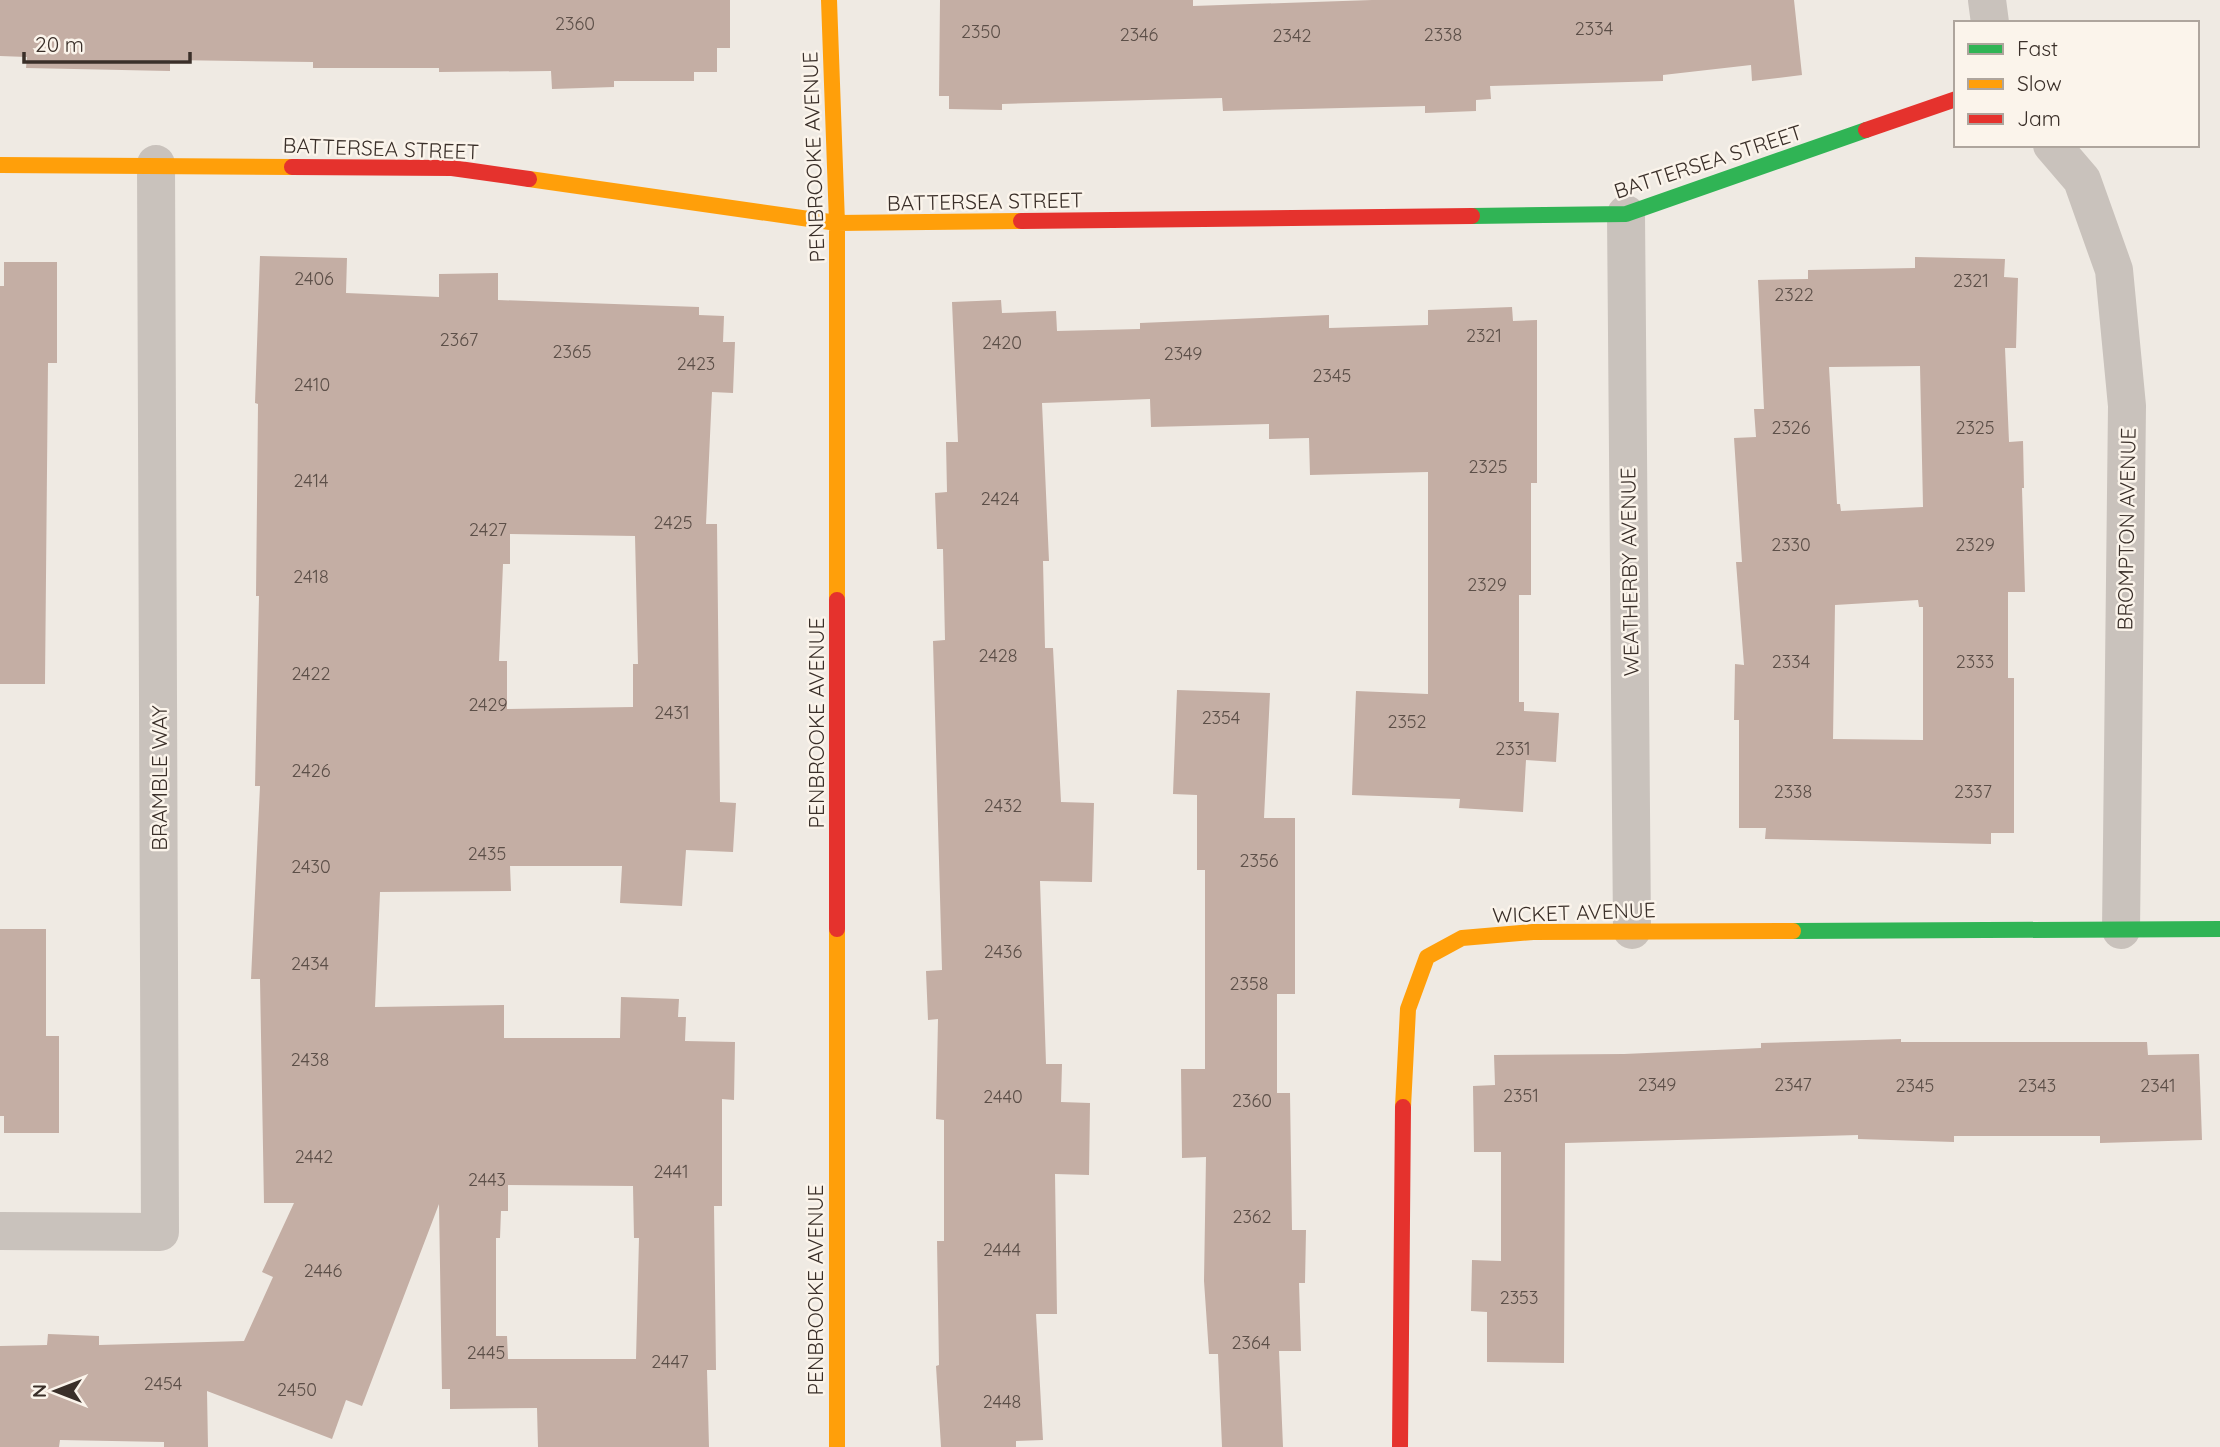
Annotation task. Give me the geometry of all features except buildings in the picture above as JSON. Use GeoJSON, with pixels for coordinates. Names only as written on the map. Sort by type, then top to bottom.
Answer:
{"type":"FeatureCollection","features":[{"type":"Feature","properties":{"kind":"street","name":"PENBROOKE AVENUE"},"geometry":{"type":"LineString","coordinates":[[829,0],[837,223],[837,1447]]}},
{"type":"Feature","properties":{"kind":"street"},"geometry":{"type":"LineString","coordinates":[[1987,0],[1990,21]]}},
{"type":"Feature","properties":{"kind":"street","name":"BATTERSEA STREET"},"geometry":{"type":"LineString","coordinates":[[0,165],[452,168],[837,223],[1626,214],[1954,100]]}},
{"type":"Feature","properties":{"kind":"street","name":"BROMPTON AVENUE"},"geometry":{"type":"LineString","coordinates":[[2054,147],[2081,180],[2114,270],[2127,406],[2121,930]]}},
{"type":"Feature","properties":{"kind":"street","name":"BRAMBLE WAY"},"geometry":{"type":"LineString","coordinates":[[0,1231],[160,1232],[156,164]]}},
{"type":"Feature","properties":{"kind":"street","name":"WEATHERBY AVENUE"},"geometry":{"type":"LineString","coordinates":[[1626,214],[1632,930]]}},
{"type":"Feature","properties":{"kind":"street","name":"WICKET AVENUE"},"geometry":{"type":"LineString","coordinates":[[1400,1447],[1404,1055],[1408,1009],[1427,957],[1462,938],[1533,932],[2220,929]]}},
{"type":"Feature","properties":{"kind":"traffic: fast"},"geometry":{"type":"LineString","coordinates":[[1472,216],[1626,214],[1866,130]]}},
{"type":"Feature","properties":{"kind":"traffic: fast"},"geometry":{"type":"LineString","coordinates":[[1793,931],[2220,929]]}},
{"type":"Feature","properties":{"kind":"traffic: slow"},"geometry":{"type":"LineString","coordinates":[[829,0],[837,223],[837,600]]}},
{"type":"Feature","properties":{"kind":"traffic: slow"},"geometry":{"type":"LineString","coordinates":[[0,165],[292,167]]}},
{"type":"Feature","properties":{"kind":"traffic: slow"},"geometry":{"type":"LineString","coordinates":[[529,179],[837,223],[1021,221]]}},
{"type":"Feature","properties":{"kind":"traffic: slow"},"geometry":{"type":"LineString","coordinates":[[837,929],[837,1447]]}},
{"type":"Feature","properties":{"kind":"traffic: slow"},"geometry":{"type":"LineString","coordinates":[[1403,1107],[1408,1009],[1427,957],[1462,938],[1533,932],[1793,931]]}},
{"type":"Feature","properties":{"kind":"traffic: jam"},"geometry":{"type":"LineString","coordinates":[[1866,130],[1954,100]]}},
{"type":"Feature","properties":{"kind":"traffic: jam"},"geometry":{"type":"LineString","coordinates":[[292,167],[452,168],[529,179]]}},
{"type":"Feature","properties":{"kind":"traffic: jam"},"geometry":{"type":"LineString","coordinates":[[1021,221],[1472,216]]}},
{"type":"Feature","properties":{"kind":"traffic: jam"},"geometry":{"type":"LineString","coordinates":[[837,600],[837,929]]}},
{"type":"Feature","properties":{"kind":"traffic: jam"},"geometry":{"type":"LineString","coordinates":[[1400,1447],[1403,1107]]}}]}
